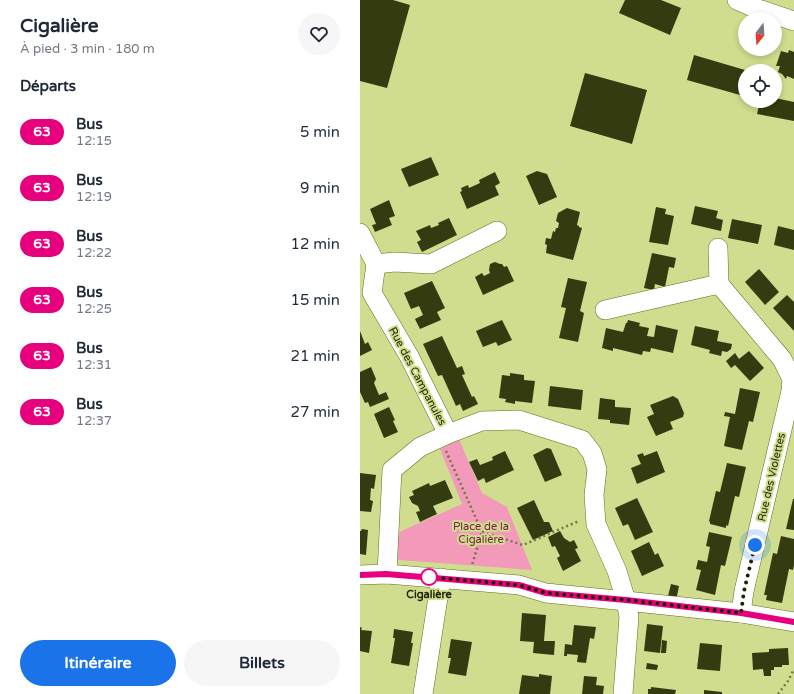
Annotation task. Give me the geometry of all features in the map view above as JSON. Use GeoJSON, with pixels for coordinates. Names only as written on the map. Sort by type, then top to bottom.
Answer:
{"type":"FeatureCollection","features":[{"type":"Feature","properties":{"kind":"street"},"geometry":{"type":"LineString","coordinates":[[738,0],[756,4],[794,22]]}},
{"type":"Feature","properties":{"kind":"street"},"geometry":{"type":"LineString","coordinates":[[360,233],[376,264],[394,262],[431,264],[497,232]]}},
{"type":"Feature","properties":{"kind":"street"},"geometry":{"type":"LineString","coordinates":[[718,248],[719,284],[782,359],[792,379],[793,391]]}},
{"type":"Feature","properties":{"kind":"street","name":"Rue des Campanules"},"geometry":{"type":"LineString","coordinates":[[376,264],[366,295],[409,356],[444,436],[482,421],[519,420],[582,440],[592,453],[597,469],[594,495],[596,524],[617,571],[626,600],[629,617],[623,694]]}},
{"type":"Feature","properties":{"kind":"street"},"geometry":{"type":"LineString","coordinates":[[605,310],[719,284]]}},
{"type":"Feature","properties":{"kind":"street","name":"Rue des Violettes"},"geometry":{"type":"LineString","coordinates":[[741,613],[744,591],[793,391]]}},
{"type":"Feature","properties":{"kind":"street"},"geometry":{"type":"LineString","coordinates":[[386,574],[392,470],[420,447],[444,436]]}},
{"type":"Feature","properties":{"kind":"street"},"geometry":{"type":"LineString","coordinates":[[360,575],[386,574],[519,585],[546,593],[741,613],[794,622]]}},
{"type":"Feature","properties":{"kind":"street"},"geometry":{"type":"LineString","coordinates":[[423,694],[441,578]]}},
{"type":"Feature","properties":{"kind":"path"},"geometry":{"type":"LineString","coordinates":[[444,436],[482,532],[472,562],[468,581]]}},
{"type":"Feature","properties":{"kind":"path"},"geometry":{"type":"LineString","coordinates":[[482,532],[523,545],[596,514]]}},
{"type":"Feature","properties":{"kind":"path"},"geometry":{"type":"LineString","coordinates":[[778,694],[788,681],[794,669]]}},
{"type":"Feature","properties":{"kind":"green space","name":"Place de la Cigalière"},"geometry":{"type":"Polygon","coordinates":[[[459,439],[482,493],[507,507],[532,570],[399,560],[393,551],[397,533],[462,504],[440,449],[459,439]]]}},
{"type":"Feature","properties":{"kind":"building"},"geometry":{"type":"Polygon","coordinates":[[[360,0],[393,0],[410,5],[387,88],[360,81],[360,0]]]}},
{"type":"Feature","properties":{"kind":"building"},"geometry":{"type":"Polygon","coordinates":[[[625,0],[661,0],[681,8],[670,35],[619,13],[625,0]]]}},
{"type":"Feature","properties":{"kind":"building"},"geometry":{"type":"Polygon","coordinates":[[[789,50],[794,52],[794,79],[787,76],[786,79],[782,74],[782,64],[777,64],[779,56],[782,56],[782,51],[788,53],[789,50]]]}},
{"type":"Feature","properties":{"kind":"building"},"geometry":{"type":"Polygon","coordinates":[[[694,55],[738,68],[738,94],[687,80],[694,55]]]}},
{"type":"Feature","properties":{"kind":"building"},"geometry":{"type":"Polygon","coordinates":[[[585,73],[647,90],[632,144],[570,126],[585,73]]]}},
{"type":"Feature","properties":{"kind":"building"},"geometry":{"type":"Polygon","coordinates":[[[782,99],[794,102],[794,121],[757,114],[758,108],[782,108],[782,99]]]}},
{"type":"Feature","properties":{"kind":"building"},"geometry":{"type":"Polygon","coordinates":[[[431,157],[439,175],[409,187],[401,169],[431,157]]]}},
{"type":"Feature","properties":{"kind":"building"},"geometry":{"type":"Polygon","coordinates":[[[537,171],[547,174],[557,197],[539,205],[526,176],[537,171]]]}},
{"type":"Feature","properties":{"kind":"building"},"geometry":{"type":"Polygon","coordinates":[[[495,172],[500,183],[495,186],[499,195],[467,209],[460,192],[462,191],[461,188],[468,185],[469,188],[480,183],[479,180],[495,172]]]}},
{"type":"Feature","properties":{"kind":"building"},"geometry":{"type":"Polygon","coordinates":[[[389,200],[395,216],[389,218],[392,225],[375,232],[372,225],[376,224],[370,209],[389,200]]]}},
{"type":"Feature","properties":{"kind":"building"},"geometry":{"type":"Polygon","coordinates":[[[695,206],[718,211],[716,218],[723,220],[721,231],[691,224],[695,206]]]}},
{"type":"Feature","properties":{"kind":"building"},"geometry":{"type":"Polygon","coordinates":[[[656,207],[666,209],[665,214],[674,216],[668,245],[649,242],[656,207]]]}},
{"type":"Feature","properties":{"kind":"building"},"geometry":{"type":"Polygon","coordinates":[[[567,208],[580,212],[577,225],[582,228],[573,260],[546,253],[546,238],[551,239],[553,231],[555,232],[556,228],[558,228],[559,223],[556,221],[558,213],[567,208]]]}},
{"type":"Feature","properties":{"kind":"building"},"geometry":{"type":"Polygon","coordinates":[[[449,218],[457,235],[422,252],[417,242],[421,240],[416,231],[430,225],[431,228],[439,225],[438,223],[449,218]]]}},
{"type":"Feature","properties":{"kind":"building"},"geometry":{"type":"Polygon","coordinates":[[[732,219],[762,225],[758,244],[728,238],[732,219]]]}},
{"type":"Feature","properties":{"kind":"building"},"geometry":{"type":"Polygon","coordinates":[[[778,226],[794,230],[794,250],[774,245],[778,226]]]}},
{"type":"Feature","properties":{"kind":"building"},"geometry":{"type":"Polygon","coordinates":[[[652,253],[676,258],[674,268],[669,267],[665,287],[655,284],[654,290],[644,288],[652,253]]]}},
{"type":"Feature","properties":{"kind":"building"},"geometry":{"type":"Polygon","coordinates":[[[495,262],[502,264],[504,267],[507,266],[514,281],[483,295],[475,277],[482,273],[484,276],[490,273],[490,264],[495,262]]]}},
{"type":"Feature","properties":{"kind":"building"},"geometry":{"type":"Polygon","coordinates":[[[759,269],[779,292],[765,305],[745,282],[759,269]]]}},
{"type":"Feature","properties":{"kind":"building"},"geometry":{"type":"Polygon","coordinates":[[[568,278],[587,282],[580,311],[584,313],[578,342],[559,338],[566,308],[561,307],[568,278]]]}},
{"type":"Feature","properties":{"kind":"building"},"geometry":{"type":"Polygon","coordinates":[[[432,281],[445,308],[437,312],[441,320],[420,329],[415,319],[423,315],[419,306],[411,309],[404,293],[432,281]]]}},
{"type":"Feature","properties":{"kind":"building"},"geometry":{"type":"Polygon","coordinates":[[[787,295],[794,302],[794,331],[773,308],[787,295]]]}},
{"type":"Feature","properties":{"kind":"building"},"geometry":{"type":"Polygon","coordinates":[[[502,320],[512,340],[498,346],[496,342],[483,347],[476,331],[502,320]]]}},
{"type":"Feature","properties":{"kind":"building"},"geometry":{"type":"Polygon","coordinates":[[[628,320],[640,323],[639,326],[649,328],[647,336],[654,337],[656,325],[678,330],[673,353],[651,348],[650,352],[643,351],[642,355],[613,348],[613,351],[602,348],[606,328],[623,332],[628,320]]]}},
{"type":"Feature","properties":{"kind":"building"},"geometry":{"type":"Polygon","coordinates":[[[695,326],[719,331],[717,341],[732,344],[731,349],[727,352],[722,351],[721,356],[709,353],[710,350],[691,345],[695,326]]]}},
{"type":"Feature","properties":{"kind":"building"},"geometry":{"type":"Polygon","coordinates":[[[360,331],[365,344],[368,342],[372,350],[360,356],[360,331]]]}},
{"type":"Feature","properties":{"kind":"building"},"geometry":{"type":"Polygon","coordinates":[[[442,336],[457,368],[462,366],[465,374],[462,375],[472,397],[474,396],[478,404],[463,411],[460,404],[456,406],[442,375],[438,376],[423,344],[442,336]]]}},
{"type":"Feature","properties":{"kind":"building"},"geometry":{"type":"Polygon","coordinates":[[[749,351],[764,368],[750,381],[735,365],[731,368],[726,361],[735,353],[739,359],[749,351]]]}},
{"type":"Feature","properties":{"kind":"building"},"geometry":{"type":"Polygon","coordinates":[[[371,367],[376,379],[374,383],[379,395],[386,392],[389,399],[370,407],[368,402],[365,403],[360,392],[360,372],[371,367]]]}},
{"type":"Feature","properties":{"kind":"building"},"geometry":{"type":"Polygon","coordinates":[[[510,373],[524,375],[524,380],[535,381],[532,403],[515,401],[515,404],[505,402],[506,399],[499,398],[502,375],[510,376],[510,373]]]}},
{"type":"Feature","properties":{"kind":"building"},"geometry":{"type":"Polygon","coordinates":[[[550,386],[583,390],[581,410],[548,406],[550,386]]]}},
{"type":"Feature","properties":{"kind":"building"},"geometry":{"type":"Polygon","coordinates":[[[740,388],[760,392],[753,422],[749,421],[742,450],[724,446],[730,417],[724,416],[725,412],[735,414],[740,388]]]}},
{"type":"Feature","properties":{"kind":"building"},"geometry":{"type":"Polygon","coordinates":[[[673,396],[678,399],[684,413],[683,417],[670,422],[673,429],[656,436],[647,417],[654,414],[650,405],[673,396]]]}},
{"type":"Feature","properties":{"kind":"building"},"geometry":{"type":"Polygon","coordinates":[[[600,398],[615,400],[615,407],[631,408],[629,425],[610,423],[610,420],[598,419],[600,398]]]}},
{"type":"Feature","properties":{"kind":"building"},"geometry":{"type":"Polygon","coordinates":[[[389,407],[395,420],[393,421],[398,432],[384,438],[374,414],[389,407]]]}},
{"type":"Feature","properties":{"kind":"building"},"geometry":{"type":"Polygon","coordinates":[[[547,448],[551,449],[562,475],[545,482],[533,455],[547,448]]]}},
{"type":"Feature","properties":{"kind":"building"},"geometry":{"type":"Polygon","coordinates":[[[505,451],[514,470],[486,483],[484,478],[478,481],[469,462],[477,459],[480,465],[493,460],[492,457],[505,451]]]}},
{"type":"Feature","properties":{"kind":"building"},"geometry":{"type":"Polygon","coordinates":[[[657,451],[665,472],[637,484],[631,468],[641,464],[637,455],[643,453],[644,456],[657,451]]]}},
{"type":"Feature","properties":{"kind":"building"},"geometry":{"type":"Polygon","coordinates":[[[727,463],[746,467],[739,497],[735,496],[728,526],[726,525],[726,528],[710,524],[709,521],[716,491],[720,492],[727,463]]]}},
{"type":"Feature","properties":{"kind":"building"},"geometry":{"type":"Polygon","coordinates":[[[360,473],[376,475],[374,489],[371,488],[370,500],[373,501],[371,512],[360,511],[360,473]]]}},
{"type":"Feature","properties":{"kind":"building"},"geometry":{"type":"Polygon","coordinates":[[[445,480],[453,498],[433,506],[437,514],[420,522],[416,512],[420,511],[418,506],[412,503],[409,497],[414,495],[412,491],[429,483],[430,486],[445,480]]]}},
{"type":"Feature","properties":{"kind":"building"},"geometry":{"type":"Polygon","coordinates":[[[637,498],[653,532],[635,540],[628,524],[623,526],[615,508],[637,498]]]}},
{"type":"Feature","properties":{"kind":"building"},"geometry":{"type":"Polygon","coordinates":[[[794,499],[794,530],[786,529],[794,499]]]}},
{"type":"Feature","properties":{"kind":"building"},"geometry":{"type":"Polygon","coordinates":[[[534,500],[544,522],[549,522],[553,531],[533,540],[517,508],[534,500]]]}},
{"type":"Feature","properties":{"kind":"building"},"geometry":{"type":"Polygon","coordinates":[[[362,529],[368,530],[366,555],[360,554],[360,531],[362,529]]]}},
{"type":"Feature","properties":{"kind":"building"},"geometry":{"type":"Polygon","coordinates":[[[560,531],[564,538],[570,542],[574,540],[578,548],[575,549],[581,561],[563,571],[557,558],[560,556],[555,546],[552,547],[548,537],[560,531]]]}},
{"type":"Feature","properties":{"kind":"building"},"geometry":{"type":"Polygon","coordinates":[[[709,532],[732,537],[725,566],[721,565],[715,595],[696,590],[701,570],[696,569],[698,560],[707,562],[710,547],[706,546],[709,532]]]}},
{"type":"Feature","properties":{"kind":"building"},"geometry":{"type":"Polygon","coordinates":[[[781,536],[794,539],[794,565],[793,570],[789,569],[782,603],[766,600],[767,595],[764,595],[773,553],[777,554],[781,536]]]}},
{"type":"Feature","properties":{"kind":"building"},"geometry":{"type":"Polygon","coordinates":[[[649,542],[655,555],[658,553],[664,566],[642,576],[631,551],[649,542]]]}},
{"type":"Feature","properties":{"kind":"building"},"geometry":{"type":"Polygon","coordinates":[[[671,584],[679,586],[677,596],[668,596],[671,584]]]}},
{"type":"Feature","properties":{"kind":"building"},"geometry":{"type":"Polygon","coordinates":[[[522,613],[546,615],[544,641],[555,641],[554,655],[533,653],[534,642],[520,641],[522,613]]]}},
{"type":"Feature","properties":{"kind":"building"},"geometry":{"type":"Polygon","coordinates":[[[647,624],[663,626],[660,653],[644,651],[647,624]]]}},
{"type":"Feature","properties":{"kind":"building"},"geometry":{"type":"Polygon","coordinates":[[[574,625],[596,627],[594,639],[590,638],[586,663],[577,662],[578,655],[567,654],[567,656],[564,656],[565,644],[572,645],[574,625]]]}},
{"type":"Feature","properties":{"kind":"building"},"geometry":{"type":"Polygon","coordinates":[[[360,627],[362,628],[361,630],[372,631],[369,653],[360,651],[360,627]]]}},
{"type":"Feature","properties":{"kind":"building"},"geometry":{"type":"Polygon","coordinates":[[[394,629],[413,632],[411,643],[413,643],[409,666],[391,663],[395,638],[393,638],[394,629]]]}},
{"type":"Feature","properties":{"kind":"building"},"geometry":{"type":"Polygon","coordinates":[[[451,639],[472,642],[466,676],[448,673],[451,658],[448,658],[451,639]]]}},
{"type":"Feature","properties":{"kind":"building"},"geometry":{"type":"Polygon","coordinates":[[[662,640],[667,641],[666,653],[661,653],[662,640]]]}},
{"type":"Feature","properties":{"kind":"building"},"geometry":{"type":"Polygon","coordinates":[[[700,643],[722,645],[720,671],[697,669],[700,643]]]}},
{"type":"Feature","properties":{"kind":"building"},"geometry":{"type":"Polygon","coordinates":[[[788,648],[789,665],[774,667],[774,670],[771,670],[771,676],[764,676],[763,669],[753,670],[752,653],[769,652],[769,649],[788,648]]]}},
{"type":"Feature","properties":{"kind":"building"},"geometry":{"type":"Polygon","coordinates":[[[647,663],[658,665],[657,670],[646,669],[647,663]]]}},
{"type":"Feature","properties":{"kind":"building"},"geometry":{"type":"Polygon","coordinates":[[[539,674],[552,676],[550,694],[519,694],[522,675],[539,677],[539,674]]]}},
{"type":"Feature","properties":{"kind":"building"},"geometry":{"type":"Polygon","coordinates":[[[584,676],[597,677],[596,685],[604,686],[603,694],[582,694],[584,676]]]}},
{"type":"Feature","properties":{"kind":"building"},"geometry":{"type":"Polygon","coordinates":[[[651,687],[676,690],[675,694],[648,694],[648,689],[651,689],[651,687]]]}},
{"type":"Feature","properties":{"kind":"building"},"geometry":{"type":"Polygon","coordinates":[[[704,690],[722,692],[722,694],[704,694],[704,690]]]}},
{"type":"Feature","properties":{"kind":"bus line","name":"63"},"geometry":{"type":"LineString","coordinates":[[360,575],[386,574],[519,585],[546,593],[741,613],[794,622]]}},
{"type":"Feature","properties":{"kind":"place","name":"Cigalière"},"geometry":{"type":"Point","coordinates":[429,577]}},
{"type":"Feature","properties":{"kind":"route"},"geometry":{"type":"LineString","coordinates":[[429,577],[519,585],[546,593],[741,613],[744,591],[755,545]]}}]}
